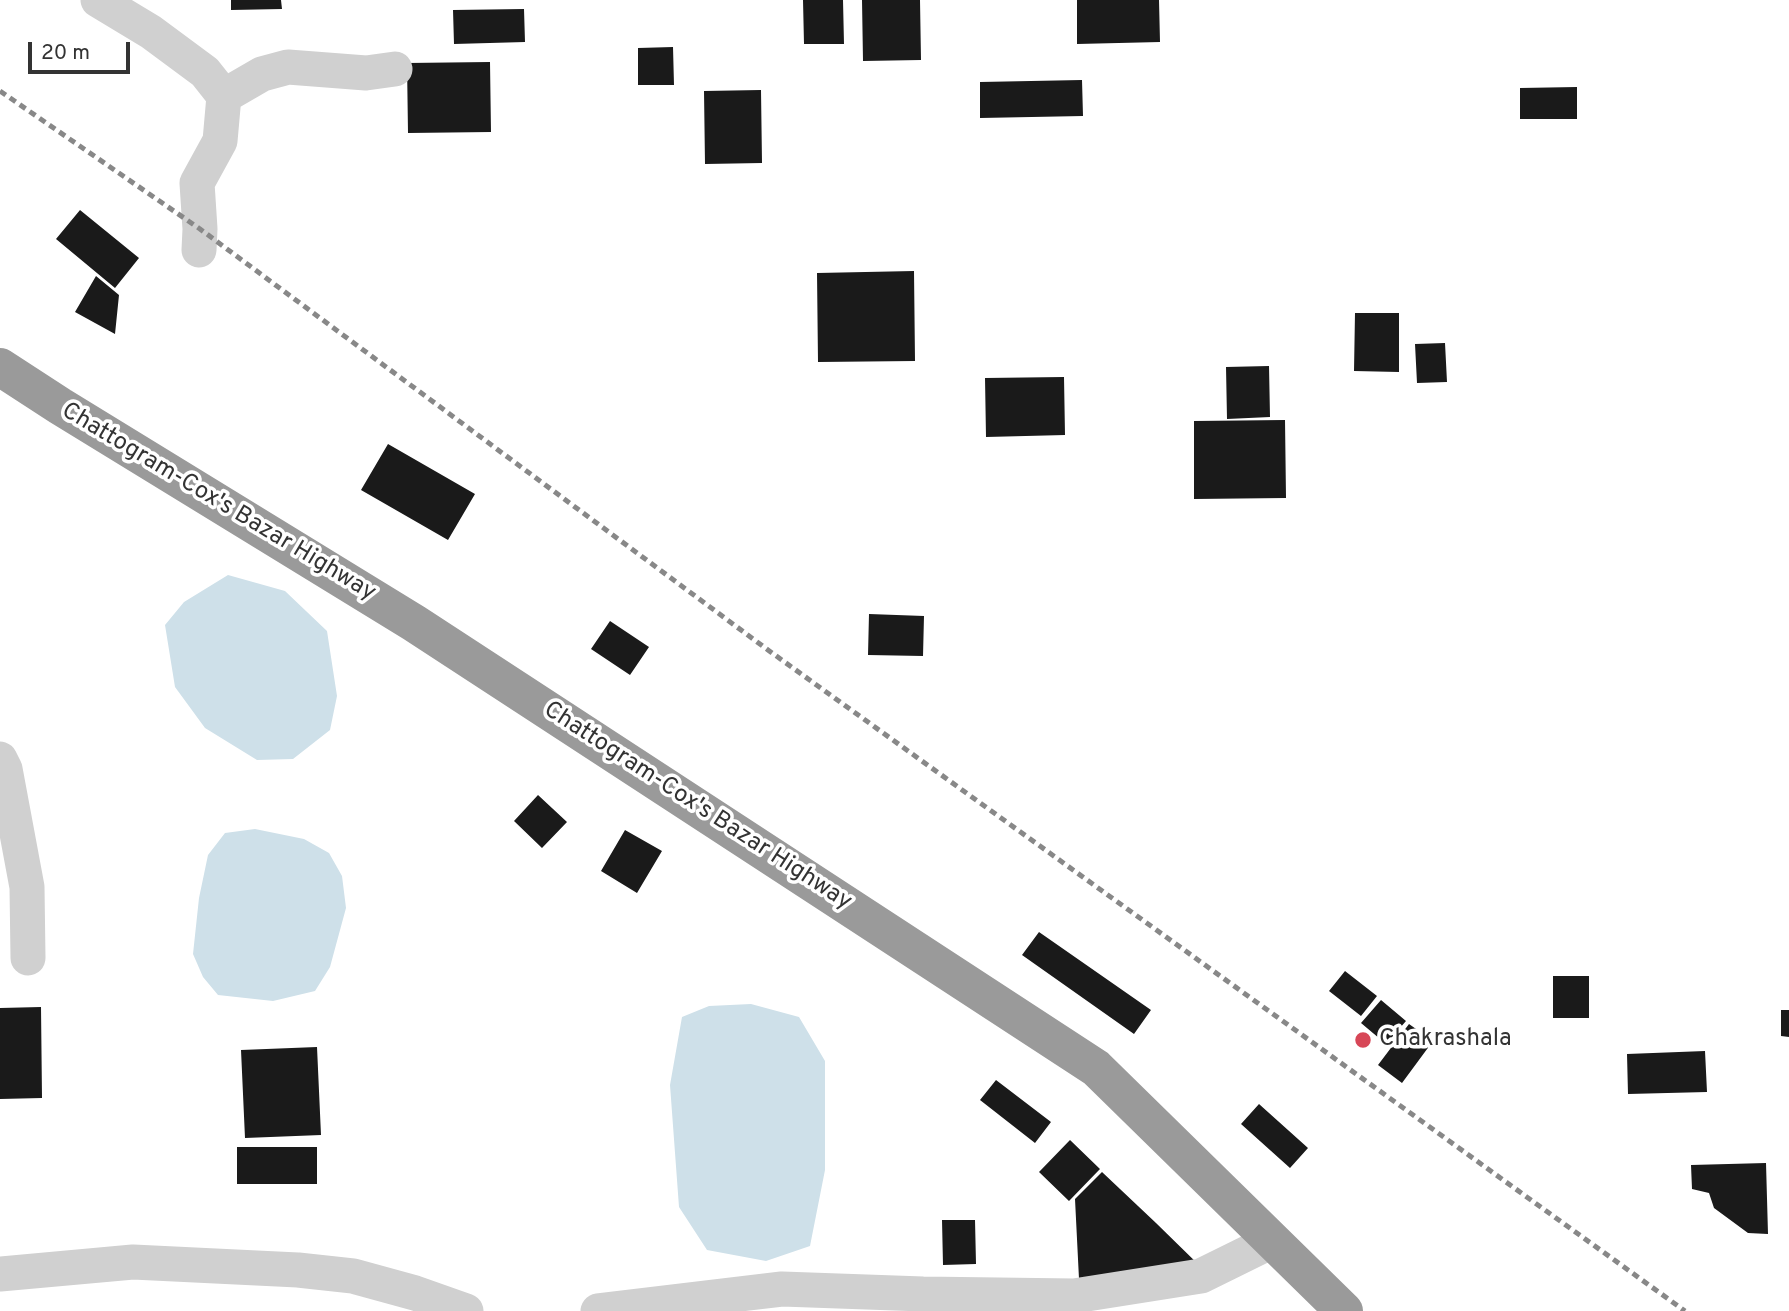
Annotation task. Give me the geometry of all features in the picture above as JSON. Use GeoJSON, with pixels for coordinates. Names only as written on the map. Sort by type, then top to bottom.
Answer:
{"type":"FeatureCollection","features":[{"type":"Feature","properties":{"kind":"highway","name":"Chattogram-Cox's Bazar Highway"},"geometry":{"type":"LineString","coordinates":[[0,367],[414,623],[1096,1068],[1344,1311]]}},
{"type":"Feature","properties":{"kind":"street"},"geometry":{"type":"LineString","coordinates":[[98,0],[151,32],[205,72],[224,96],[220,141],[197,183],[199,250]]}},
{"type":"Feature","properties":{"kind":"street"},"geometry":{"type":"LineString","coordinates":[[224,96],[262,74],[288,67],[366,73],[395,69]]}},
{"type":"Feature","properties":{"kind":"street"},"geometry":{"type":"LineString","coordinates":[[0,759],[5,769],[27,887],[28,958]]}},
{"type":"Feature","properties":{"kind":"street"},"geometry":{"type":"LineString","coordinates":[[598,1311],[782,1289],[1074,1296],[1201,1276],[1272,1241]]}},
{"type":"Feature","properties":{"kind":"street"},"geometry":{"type":"LineString","coordinates":[[0,1274],[133,1262],[298,1270],[353,1276],[415,1293],[466,1311]]}},
{"type":"Feature","properties":{"kind":"shaded area"},"geometry":{"type":"Polygon","coordinates":[[[228,575],[285,591],[327,631],[337,696],[330,730],[293,759],[257,760],[205,728],[175,687],[165,625],[184,602],[228,575]]]}},
{"type":"Feature","properties":{"kind":"shaded area"},"geometry":{"type":"Polygon","coordinates":[[[255,829],[304,839],[329,853],[342,876],[346,908],[330,967],[315,991],[273,1001],[218,995],[203,977],[193,954],[199,898],[208,855],[225,833],[255,829]]]}},
{"type":"Feature","properties":{"kind":"shaded area"},"geometry":{"type":"Polygon","coordinates":[[[751,1004],[799,1017],[825,1061],[825,1170],[810,1246],[766,1261],[707,1250],[679,1207],[670,1085],[682,1017],[709,1006],[751,1004]]]}},
{"type":"Feature","properties":{"kind":"building"},"geometry":{"type":"Polygon","coordinates":[[[231,0],[281,0],[282,9],[231,10],[231,0]]]}},
{"type":"Feature","properties":{"kind":"building"},"geometry":{"type":"Polygon","coordinates":[[[803,0],[843,0],[844,44],[804,44],[803,0]]]}},
{"type":"Feature","properties":{"kind":"building"},"geometry":{"type":"Polygon","coordinates":[[[862,0],[920,0],[921,60],[863,61],[862,0]]]}},
{"type":"Feature","properties":{"kind":"building"},"geometry":{"type":"Polygon","coordinates":[[[1077,0],[1159,0],[1160,42],[1077,44],[1077,0]]]}},
{"type":"Feature","properties":{"kind":"building"},"geometry":{"type":"Polygon","coordinates":[[[524,9],[525,42],[454,44],[453,10],[524,9]]]}},
{"type":"Feature","properties":{"kind":"building"},"geometry":{"type":"Polygon","coordinates":[[[673,47],[674,85],[638,85],[638,48],[673,47]]]}},
{"type":"Feature","properties":{"kind":"building"},"geometry":{"type":"Polygon","coordinates":[[[490,62],[491,132],[408,133],[407,63],[490,62]]]}},
{"type":"Feature","properties":{"kind":"building"},"geometry":{"type":"Polygon","coordinates":[[[1082,80],[1083,116],[980,118],[980,82],[1082,80]]]}},
{"type":"Feature","properties":{"kind":"building"},"geometry":{"type":"Polygon","coordinates":[[[1577,87],[1577,119],[1520,119],[1520,88],[1577,87]]]}},
{"type":"Feature","properties":{"kind":"building"},"geometry":{"type":"Polygon","coordinates":[[[761,90],[762,163],[705,164],[704,91],[761,90]]]}},
{"type":"Feature","properties":{"kind":"building"},"geometry":{"type":"Polygon","coordinates":[[[80,210],[139,258],[115,288],[56,239],[80,210]]]}},
{"type":"Feature","properties":{"kind":"building"},"geometry":{"type":"Polygon","coordinates":[[[914,271],[915,361],[818,362],[817,273],[914,271]]]}},
{"type":"Feature","properties":{"kind":"building"},"geometry":{"type":"Polygon","coordinates":[[[96,276],[119,295],[115,334],[75,312],[96,276]]]}},
{"type":"Feature","properties":{"kind":"building"},"geometry":{"type":"Polygon","coordinates":[[[1355,313],[1399,313],[1399,372],[1354,371],[1355,313]]]}},
{"type":"Feature","properties":{"kind":"building"},"geometry":{"type":"Polygon","coordinates":[[[1445,343],[1447,382],[1417,383],[1415,344],[1445,343]]]}},
{"type":"Feature","properties":{"kind":"building"},"geometry":{"type":"Polygon","coordinates":[[[1269,366],[1270,417],[1227,419],[1226,367],[1269,366]]]}},
{"type":"Feature","properties":{"kind":"building"},"geometry":{"type":"Polygon","coordinates":[[[1064,377],[1065,435],[986,437],[985,378],[1064,377]]]}},
{"type":"Feature","properties":{"kind":"building"},"geometry":{"type":"Polygon","coordinates":[[[1285,420],[1286,498],[1194,499],[1194,421],[1285,420]]]}},
{"type":"Feature","properties":{"kind":"building"},"geometry":{"type":"Polygon","coordinates":[[[388,444],[475,494],[448,540],[361,490],[388,444]]]}},
{"type":"Feature","properties":{"kind":"building"},"geometry":{"type":"Polygon","coordinates":[[[869,614],[924,616],[923,656],[868,655],[869,614]]]}},
{"type":"Feature","properties":{"kind":"building"},"geometry":{"type":"Polygon","coordinates":[[[610,621],[649,647],[630,675],[591,649],[610,621]]]}},
{"type":"Feature","properties":{"kind":"building"},"geometry":{"type":"Polygon","coordinates":[[[538,795],[567,822],[542,848],[514,821],[538,795]]]}},
{"type":"Feature","properties":{"kind":"building"},"geometry":{"type":"Polygon","coordinates":[[[625,830],[662,851],[637,893],[601,871],[625,830]]]}},
{"type":"Feature","properties":{"kind":"building"},"geometry":{"type":"Polygon","coordinates":[[[1039,932],[1151,1010],[1134,1034],[1022,955],[1039,932]]]}},
{"type":"Feature","properties":{"kind":"building"},"geometry":{"type":"Polygon","coordinates":[[[1345,971],[1377,996],[1361,1016],[1329,991],[1345,971]]]}},
{"type":"Feature","properties":{"kind":"building"},"geometry":{"type":"Polygon","coordinates":[[[1553,976],[1589,976],[1589,1018],[1553,1018],[1553,976]]]}},
{"type":"Feature","properties":{"kind":"building"},"geometry":{"type":"Polygon","coordinates":[[[1381,1000],[1406,1021],[1386,1044],[1361,1023],[1381,1000]]]}},
{"type":"Feature","properties":{"kind":"building"},"geometry":{"type":"Polygon","coordinates":[[[41,1007],[42,1098],[0,1099],[0,1008],[41,1007]]]}},
{"type":"Feature","properties":{"kind":"building"},"geometry":{"type":"Polygon","coordinates":[[[1781,1010],[1789,1010],[1789,1037],[1781,1036],[1781,1010]]]}},
{"type":"Feature","properties":{"kind":"building"},"geometry":{"type":"Polygon","coordinates":[[[1409,1024],[1433,1041],[1402,1083],[1378,1065],[1409,1024]]]}},
{"type":"Feature","properties":{"kind":"building"},"geometry":{"type":"Polygon","coordinates":[[[317,1047],[321,1135],[245,1138],[241,1050],[317,1047]]]}},
{"type":"Feature","properties":{"kind":"building"},"geometry":{"type":"Polygon","coordinates":[[[1705,1051],[1707,1092],[1628,1094],[1627,1054],[1705,1051]]]}},
{"type":"Feature","properties":{"kind":"building"},"geometry":{"type":"Polygon","coordinates":[[[996,1080],[1051,1122],[1035,1143],[980,1100],[996,1080]]]}},
{"type":"Feature","properties":{"kind":"building"},"geometry":{"type":"Polygon","coordinates":[[[1259,1104],[1308,1148],[1290,1168],[1241,1124],[1259,1104]]]}},
{"type":"Feature","properties":{"kind":"building"},"geometry":{"type":"Polygon","coordinates":[[[1070,1140],[1100,1169],[1069,1201],[1039,1172],[1070,1140]]]}},
{"type":"Feature","properties":{"kind":"building"},"geometry":{"type":"Polygon","coordinates":[[[237,1147],[317,1147],[317,1184],[237,1184],[237,1147]]]}},
{"type":"Feature","properties":{"kind":"building"},"geometry":{"type":"Polygon","coordinates":[[[1766,1163],[1768,1234],[1748,1233],[1714,1208],[1709,1193],[1692,1189],[1691,1165],[1766,1163]]]}},
{"type":"Feature","properties":{"kind":"building"},"geometry":{"type":"Polygon","coordinates":[[[1102,1172],[1203,1269],[1079,1279],[1075,1199],[1102,1172]]]}},
{"type":"Feature","properties":{"kind":"building"},"geometry":{"type":"Polygon","coordinates":[[[942,1220],[975,1220],[976,1264],[943,1265],[942,1220]]]}},
{"type":"Feature","properties":{"kind":"railway"},"geometry":{"type":"LineString","coordinates":[[0,91],[200,229],[768,650],[1685,1311]]}},
{"type":"Feature","properties":{"kind":"place","name":"Chakrashala"},"geometry":{"type":"Point","coordinates":[1363,1040]}}]}
